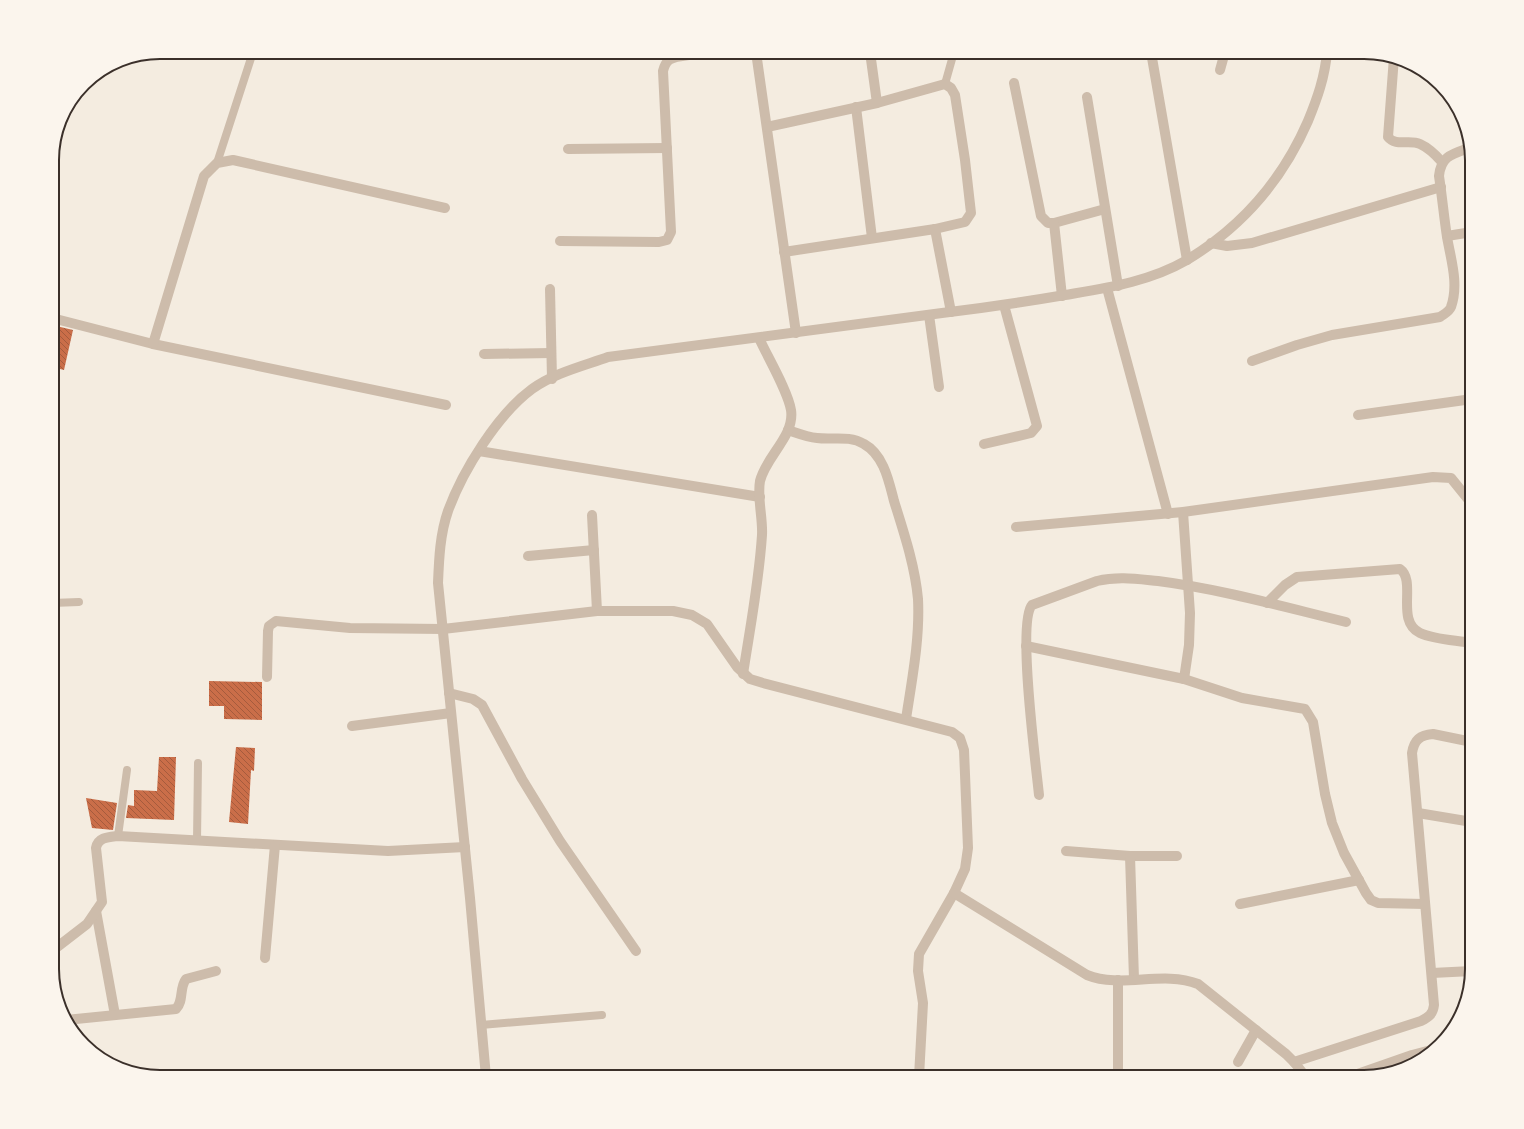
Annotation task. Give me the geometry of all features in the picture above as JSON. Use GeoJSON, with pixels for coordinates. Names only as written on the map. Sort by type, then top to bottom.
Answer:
{"type":"FeatureCollection","features":[{"type":"Feature","properties":{"kind":"street"},"geometry":{"type":"LineString","coordinates":[[560,241],[659,242],[667,240],[671,232],[663,71],[668,61],[673,59]]}},
{"type":"Feature","properties":{"kind":"street"},"geometry":{"type":"LineString","coordinates":[[757,59],[796,333]]}},
{"type":"Feature","properties":{"kind":"street"},"geometry":{"type":"LineString","coordinates":[[871,59],[877,103]]}},
{"type":"Feature","properties":{"kind":"street"},"geometry":{"type":"LineString","coordinates":[[1152,59],[1187,260]]}},
{"type":"Feature","properties":{"kind":"street"},"geometry":{"type":"LineString","coordinates":[[1220,70],[1223,59]]}},
{"type":"Feature","properties":{"kind":"street"},"geometry":{"type":"LineString","coordinates":[[485,1070],[465,847],[438,583],[440,549],[448,511],[479,452],[498,424],[518,400],[534,388],[570,370],[608,357],[1004,305],[1118,286],[1159,273],[1187,260],[1211,243],[1254,208],[1295,151],[1315,104],[1325,72],[1326,59]]}},
{"type":"Feature","properties":{"kind":"street"},"geometry":{"type":"LineString","coordinates":[[1394,63],[1388,137],[1395,142],[1418,143],[1433,152],[1442,162]]}},
{"type":"Feature","properties":{"kind":"street"},"geometry":{"type":"LineString","coordinates":[[1014,83],[1041,216],[1048,223],[1054,223],[1105,209]]}},
{"type":"Feature","properties":{"kind":"street"},"geometry":{"type":"LineString","coordinates":[[767,127],[877,103],[945,84],[951,88],[955,95],[965,160],[970,213],[965,222],[935,229],[784,252]]}},
{"type":"Feature","properties":{"kind":"street"},"geometry":{"type":"LineString","coordinates":[[1087,97],[1118,286]]}},
{"type":"Feature","properties":{"kind":"street"},"geometry":{"type":"LineString","coordinates":[[856,107],[872,238]]}},
{"type":"Feature","properties":{"kind":"street"},"geometry":{"type":"LineString","coordinates":[[568,149],[667,148]]}},
{"type":"Feature","properties":{"kind":"street"},"geometry":{"type":"LineString","coordinates":[[1252,361],[1297,345],[1332,335],[1440,317],[1446,314],[1451,308],[1452,303],[1454,272],[1447,236],[1439,176],[1442,162],[1457,152],[1464,150]]}},
{"type":"Feature","properties":{"kind":"street"},"geometry":{"type":"LineString","coordinates":[[153,344],[204,176],[216,163],[233,160],[445,208]]}},
{"type":"Feature","properties":{"kind":"street"},"geometry":{"type":"LineString","coordinates":[[1211,243],[1228,246],[1252,243],[1440,187]]}},
{"type":"Feature","properties":{"kind":"street"},"geometry":{"type":"LineString","coordinates":[[1054,223],[1062,296]]}},
{"type":"Feature","properties":{"kind":"street"},"geometry":{"type":"LineString","coordinates":[[935,229],[951,312]]}},
{"type":"Feature","properties":{"kind":"street"},"geometry":{"type":"LineString","coordinates":[[1447,236],[1465,233]]}},
{"type":"Feature","properties":{"kind":"street"},"geometry":{"type":"LineString","coordinates":[[1107,288],[1168,514]]}},
{"type":"Feature","properties":{"kind":"street"},"geometry":{"type":"LineString","coordinates":[[550,289],[552,379]]}},
{"type":"Feature","properties":{"kind":"street"},"geometry":{"type":"LineString","coordinates":[[984,444],[1026,434],[1034,431],[1036,426],[1004,305]]}},
{"type":"Feature","properties":{"kind":"street"},"geometry":{"type":"LineString","coordinates":[[929,315],[939,387]]}},
{"type":"Feature","properties":{"kind":"street"},"geometry":{"type":"LineString","coordinates":[[59,320],[153,344],[446,405]]}},
{"type":"Feature","properties":{"kind":"street"},"geometry":{"type":"LineString","coordinates":[[743,674],[760,557],[762,533],[760,497],[762,474],[788,430],[791,417],[788,401],[759,338]]}},
{"type":"Feature","properties":{"kind":"street"},"geometry":{"type":"LineString","coordinates":[[484,354],[551,353]]}},
{"type":"Feature","properties":{"kind":"street"},"geometry":{"type":"LineString","coordinates":[[1358,415],[1465,400]]}},
{"type":"Feature","properties":{"kind":"street"},"geometry":{"type":"LineString","coordinates":[[788,430],[808,437],[854,439],[865,444],[874,452],[881,462],[907,544],[918,598],[918,638],[906,719]]}},
{"type":"Feature","properties":{"kind":"street"},"geometry":{"type":"LineString","coordinates":[[479,452],[760,497]]}},
{"type":"Feature","properties":{"kind":"street"},"geometry":{"type":"LineString","coordinates":[[1016,526],[1168,514],[1445,477],[1455,482],[1465,495]]}},
{"type":"Feature","properties":{"kind":"street"},"geometry":{"type":"LineString","coordinates":[[1183,512],[1190,632],[1184,679]]}},
{"type":"Feature","properties":{"kind":"street"},"geometry":{"type":"LineString","coordinates":[[592,515],[598,611]]}},
{"type":"Feature","properties":{"kind":"street"},"geometry":{"type":"LineString","coordinates":[[528,556],[594,550]]}},
{"type":"Feature","properties":{"kind":"street"},"geometry":{"type":"LineString","coordinates":[[1267,603],[1285,585],[1297,577],[1400,569],[1406,577],[1408,617],[1413,628],[1430,636],[1465,642]]}},
{"type":"Feature","properties":{"kind":"street"},"geometry":{"type":"LineString","coordinates":[[1039,795],[1026,646],[1028,613],[1030,608],[1036,602],[1107,578],[1128,578],[1188,585],[1346,622]]}},
{"type":"Feature","properties":{"kind":"street"},"geometry":{"type":"LineString","coordinates":[[267,677],[268,631],[269,626],[276,621],[350,628],[443,629],[598,611],[673,610],[692,615],[707,624],[743,674],[763,683],[952,732],[962,742],[964,750],[968,848],[964,869],[954,893],[919,954],[918,971],[923,1003],[919,1070]]}},
{"type":"Feature","properties":{"kind":"street"},"geometry":{"type":"LineString","coordinates":[[1026,646],[1184,679],[1242,698],[1300,708],[1308,713],[1313,722],[1325,794],[1332,823],[1344,852],[1371,900],[1378,903],[1426,904]]}},
{"type":"Feature","properties":{"kind":"street"},"geometry":{"type":"LineString","coordinates":[[449,693],[473,698],[482,705],[522,779],[560,842],[636,951]]}},
{"type":"Feature","properties":{"kind":"street"},"geometry":{"type":"LineString","coordinates":[[352,726],[451,714]]}},
{"type":"Feature","properties":{"kind":"street"},"geometry":{"type":"LineString","coordinates":[[1294,1062],[1426,1019],[1433,1012],[1432,973],[1412,753],[1413,746],[1421,736],[1433,734],[1465,741]]}},
{"type":"Feature","properties":{"kind":"street"},"geometry":{"type":"LineString","coordinates":[[1418,813],[1465,821]]}},
{"type":"Feature","properties":{"kind":"street"},"geometry":{"type":"LineString","coordinates":[[59,946],[87,924],[102,902],[97,845],[105,838],[118,836],[388,851],[465,847]]}},
{"type":"Feature","properties":{"kind":"street"},"geometry":{"type":"LineString","coordinates":[[265,958],[275,845]]}},
{"type":"Feature","properties":{"kind":"street"},"geometry":{"type":"LineString","coordinates":[[1066,851],[1130,856],[1177,856]]}},
{"type":"Feature","properties":{"kind":"street"},"geometry":{"type":"LineString","coordinates":[[1130,856],[1134,980]]}},
{"type":"Feature","properties":{"kind":"street"},"geometry":{"type":"LineString","coordinates":[[1240,904],[1359,880]]}},
{"type":"Feature","properties":{"kind":"street"},"geometry":{"type":"LineString","coordinates":[[954,893],[1087,975],[1096,978],[1118,980],[1172,978],[1198,984],[1256,1030],[1294,1062],[1300,1070]]}},
{"type":"Feature","properties":{"kind":"street"},"geometry":{"type":"LineString","coordinates":[[96,911],[115,1015]]}},
{"type":"Feature","properties":{"kind":"street"},"geometry":{"type":"LineString","coordinates":[[72,1019],[176,1009],[180,1004],[183,983],[186,979],[216,971]]}},
{"type":"Feature","properties":{"kind":"street"},"geometry":{"type":"LineString","coordinates":[[1432,973],[1465,971]]}},
{"type":"Feature","properties":{"kind":"street"},"geometry":{"type":"LineString","coordinates":[[1118,980],[1118,1070]]}},
{"type":"Feature","properties":{"kind":"street"},"geometry":{"type":"LineString","coordinates":[[1238,1062],[1256,1030]]}},
{"type":"Feature","properties":{"kind":"street"},"geometry":{"type":"LineString","coordinates":[[1370,1070],[1420,1053]]}},
{"type":"Feature","properties":{"kind":"lane"},"geometry":{"type":"LineString","coordinates":[[216,163],[251,59]]}},
{"type":"Feature","properties":{"kind":"lane"},"geometry":{"type":"LineString","coordinates":[[945,84],[952,59]]}},
{"type":"Feature","properties":{"kind":"lane"},"geometry":{"type":"LineString","coordinates":[[59,603],[79,602]]}},
{"type":"Feature","properties":{"kind":"lane"},"geometry":{"type":"LineString","coordinates":[[197,840],[198,763]]}},
{"type":"Feature","properties":{"kind":"lane"},"geometry":{"type":"LineString","coordinates":[[118,836],[127,770]]}},
{"type":"Feature","properties":{"kind":"lane"},"geometry":{"type":"LineString","coordinates":[[481,1025],[602,1015]]}},
{"type":"Feature","properties":{"kind":"building"},"geometry":{"type":"Polygon","coordinates":[[[59,327],[73,330],[64,370],[59,369],[59,327]]]}},
{"type":"Feature","properties":{"kind":"building"},"geometry":{"type":"Polygon","coordinates":[[[209,681],[262,682],[262,720],[224,719],[224,706],[209,706],[209,681]]]}},
{"type":"Feature","properties":{"kind":"building"},"geometry":{"type":"Polygon","coordinates":[[[236,747],[255,748],[254,771],[251,770],[248,824],[229,822],[236,747]]]}},
{"type":"Feature","properties":{"kind":"building"},"geometry":{"type":"Polygon","coordinates":[[[159,757],[176,757],[174,820],[126,818],[128,805],[134,806],[134,790],[157,791],[159,757]]]}},
{"type":"Feature","properties":{"kind":"building"},"geometry":{"type":"Polygon","coordinates":[[[86,798],[117,803],[113,830],[92,828],[86,798]]]}}]}
